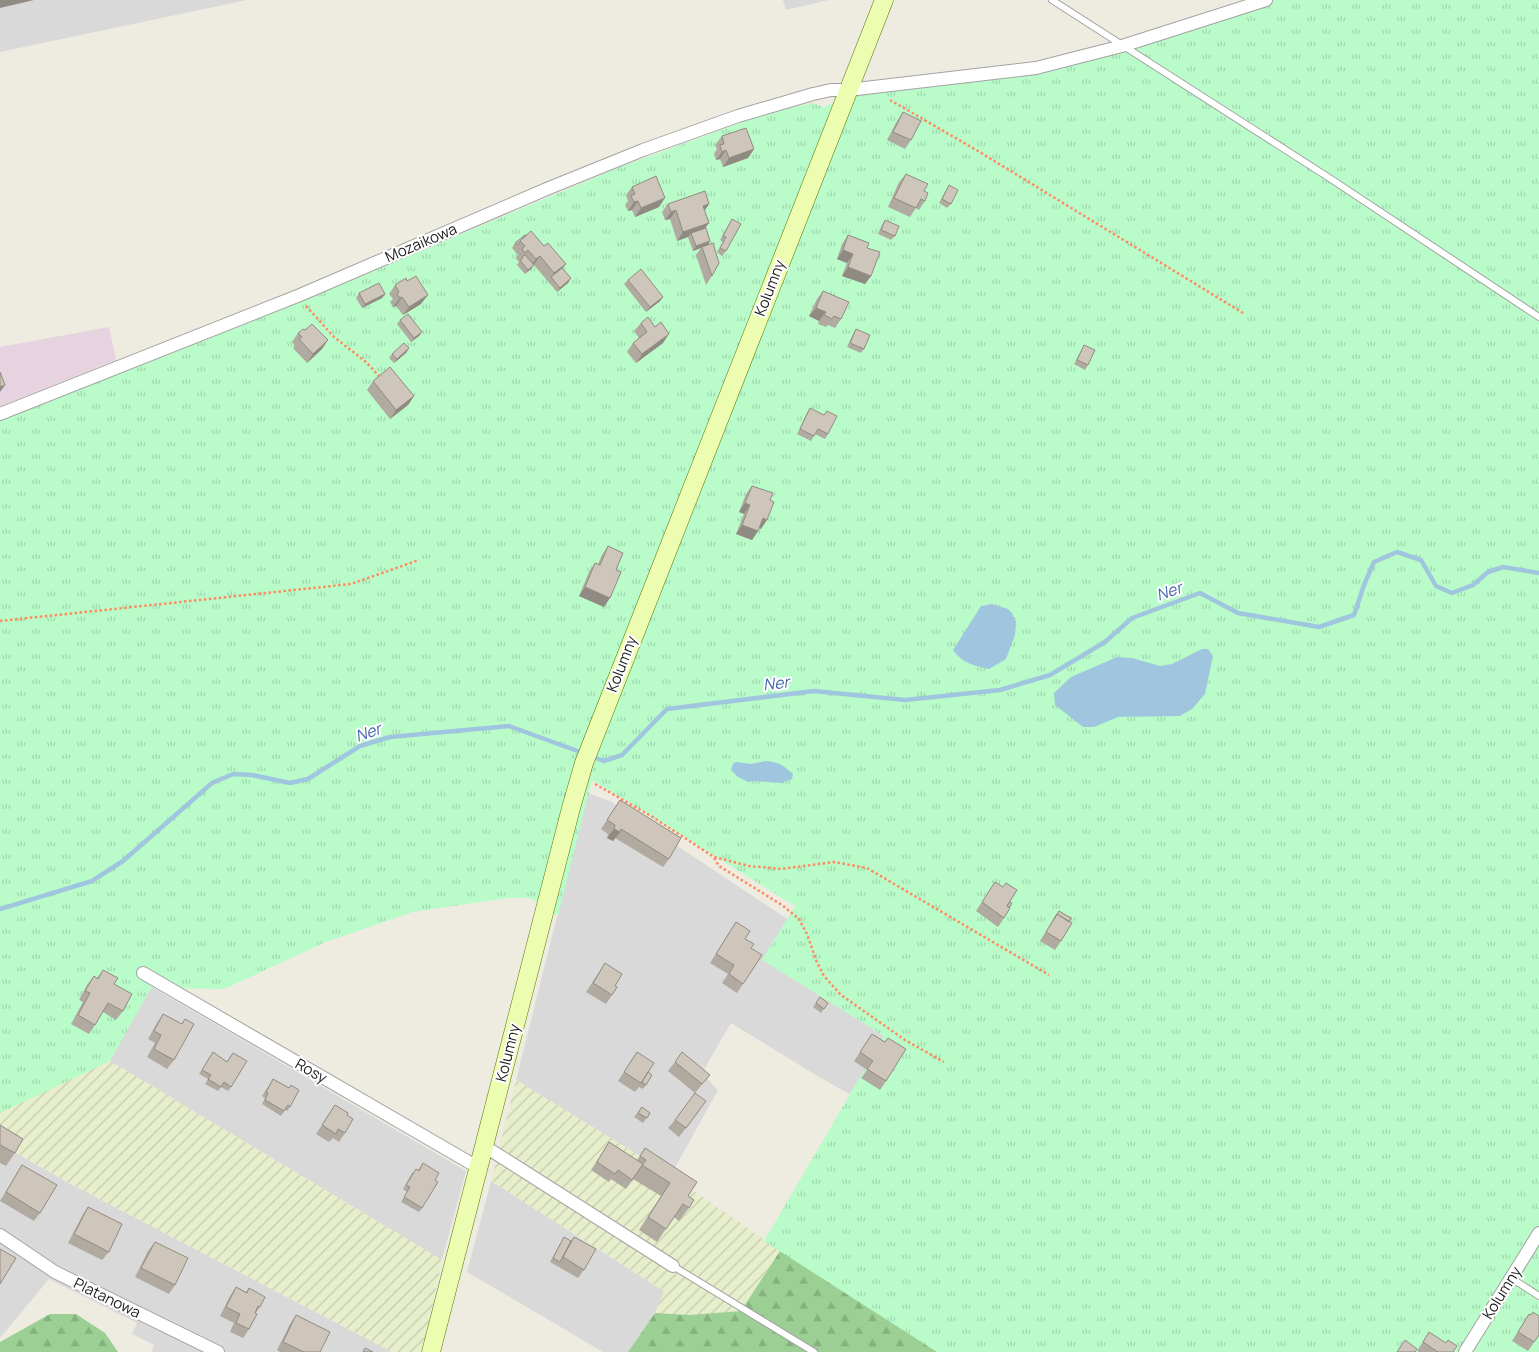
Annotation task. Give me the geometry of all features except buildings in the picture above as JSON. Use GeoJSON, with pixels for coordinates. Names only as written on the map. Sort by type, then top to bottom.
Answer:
{"type":"FeatureCollection","features":[{"type":"Feature","properties":{"kind":"street","name":"Kolumny"},"geometry":{"type":"LineString","coordinates":[[431,1352],[582,770],[592,740],[884,0]]}},
{"type":"Feature","properties":{"kind":"street","name":"Mozaikowa"},"geometry":{"type":"LineString","coordinates":[[0,414],[300,295],[643,150],[738,116],[831,90],[869,88],[1036,68],[1122,46],[1266,0]]}},
{"type":"Feature","properties":{"kind":"street","name":"Rosy"},"geometry":{"type":"LineString","coordinates":[[143,973],[479,1168]]}},
{"type":"Feature","properties":{"kind":"street"},"geometry":{"type":"LineString","coordinates":[[483,1149],[492,1151],[673,1266]]}},
{"type":"Feature","properties":{"kind":"street","name":"Kolumny"},"geometry":{"type":"LineString","coordinates":[[1465,1352],[1539,1233]]}},
{"type":"Feature","properties":{"kind":"street","name":"Platanowa"},"geometry":{"type":"LineString","coordinates":[[0,1235],[55,1272],[218,1352]]}},
{"type":"Feature","properties":{"kind":"lane"},"geometry":{"type":"LineString","coordinates":[[1052,0],[1331,179],[1539,317]]}},
{"type":"Feature","properties":{"kind":"lane"},"geometry":{"type":"LineString","coordinates":[[673,1266],[814,1352]]}},
{"type":"Feature","properties":{"kind":"lane"},"geometry":{"type":"LineString","coordinates":[[1511,1278],[1539,1296]]}},
{"type":"Feature","properties":{"kind":"path"},"geometry":{"type":"LineString","coordinates":[[869,88],[978,151],[1243,313]]}},
{"type":"Feature","properties":{"kind":"path"},"geometry":{"type":"LineString","coordinates":[[300,295],[304,304],[334,337],[366,362],[379,376]]}},
{"type":"Feature","properties":{"kind":"path"},"geometry":{"type":"LineString","coordinates":[[0,621],[350,584],[419,560]]}},
{"type":"Feature","properties":{"kind":"path"},"geometry":{"type":"LineString","coordinates":[[582,770],[714,857],[749,866],[781,869],[834,862],[867,868],[1049,975]]}},
{"type":"Feature","properties":{"kind":"path"},"geometry":{"type":"LineString","coordinates":[[714,857],[719,866],[782,905],[799,919],[824,976],[840,995],[906,1040],[944,1062]]}},
{"type":"Feature","properties":{"kind":"shaded area"},"geometry":{"type":"Polygon","coordinates":[[[0,0],[247,0],[0,52],[0,0]]]}},
{"type":"Feature","properties":{"kind":"shaded area"},"geometry":{"type":"Polygon","coordinates":[[[783,0],[829,0],[786,10],[783,0]]]}},
{"type":"Feature","properties":{"kind":"shaded area"},"geometry":{"type":"Polygon","coordinates":[[[109,327],[116,360],[0,406],[0,347],[109,327]]]}},
{"type":"Feature","properties":{"kind":"shaded area"},"geometry":{"type":"Polygon","coordinates":[[[588,793],[610,801],[795,924],[918,1055],[890,1117],[814,1074],[731,1023],[702,1073],[718,1090],[671,1175],[516,1080],[588,793]]]}},
{"type":"Feature","properties":{"kind":"shaded area"},"geometry":{"type":"Polygon","coordinates":[[[24,912],[466,1171],[442,1260],[0,995],[24,912]]]}},
{"type":"Feature","properties":{"kind":"shaded area"},"geometry":{"type":"Polygon","coordinates":[[[0,1144],[69,1183],[392,1352],[151,1352],[154,1345],[132,1334],[137,1323],[49,1279],[0,1338],[0,1144]]]}},
{"type":"Feature","properties":{"kind":"shaded area"},"geometry":{"type":"Polygon","coordinates":[[[491,1181],[665,1292],[655,1313],[628,1352],[603,1352],[467,1272],[491,1181]]]}},
{"type":"Feature","properties":{"kind":"green space"},"geometry":{"type":"Polygon","coordinates":[[[1272,0],[1539,0],[1539,1352],[937,1352],[764,1241],[884,1036],[762,960],[795,906],[592,780],[558,916],[530,898],[508,898],[413,912],[326,942],[224,989],[151,988],[110,1061],[0,1113],[0,419],[288,307],[620,167],[767,113],[813,103],[824,107],[867,88],[915,86],[1152,40],[1210,24],[1272,0]]]}},
{"type":"Feature","properties":{"kind":"green space"},"geometry":{"type":"Polygon","coordinates":[[[0,995],[442,1260],[423,1352],[392,1352],[69,1183],[0,1144],[0,995]]]}},
{"type":"Feature","properties":{"kind":"green space"},"geometry":{"type":"Polygon","coordinates":[[[516,1080],[671,1175],[780,1251],[741,1311],[689,1315],[655,1313],[664,1291],[491,1181],[516,1080]]]}},
{"type":"Feature","properties":{"kind":"green space"},"geometry":{"type":"Polygon","coordinates":[[[780,1251],[949,1352],[628,1352],[655,1313],[689,1315],[741,1311],[780,1251]]]}},
{"type":"Feature","properties":{"kind":"green space"},"geometry":{"type":"Polygon","coordinates":[[[50,1314],[76,1314],[105,1333],[118,1352],[0,1352],[0,1342],[50,1314]]]}},
{"type":"Feature","properties":{"kind":"water"},"geometry":{"type":"Polygon","coordinates":[[[992,604],[1008,609],[1016,622],[1015,635],[1006,659],[989,669],[969,663],[960,658],[953,650],[981,606],[992,604]]]}},
{"type":"Feature","properties":{"kind":"water"},"geometry":{"type":"Polygon","coordinates":[[[1202,649],[1208,649],[1213,656],[1205,694],[1192,709],[1180,716],[1118,717],[1094,727],[1083,727],[1055,705],[1054,693],[1071,677],[1117,657],[1132,658],[1160,666],[1172,664],[1202,649]]]}},
{"type":"Feature","properties":{"kind":"water"},"geometry":{"type":"Polygon","coordinates":[[[765,761],[783,766],[793,774],[792,779],[781,783],[748,782],[738,777],[731,770],[736,762],[751,764],[765,761]]]}},
{"type":"Feature","properties":{"kind":"waterway","name":"Ner"},"geometry":{"type":"LineString","coordinates":[[590,756],[604,761],[622,755],[667,709],[814,691],[905,700],[1000,690],[1050,675],[1105,642],[1132,618],[1200,593],[1238,613],[1319,627],[1354,615],[1374,562],[1397,552],[1421,560],[1436,586],[1452,593],[1473,585],[1488,572],[1503,567],[1539,573]]}},
{"type":"Feature","properties":{"kind":"waterway","name":"Ner"},"geometry":{"type":"LineString","coordinates":[[0,909],[92,881],[123,861],[212,783],[233,774],[252,775],[290,783],[308,779],[360,746],[390,737],[509,726],[583,753]]}}]}
